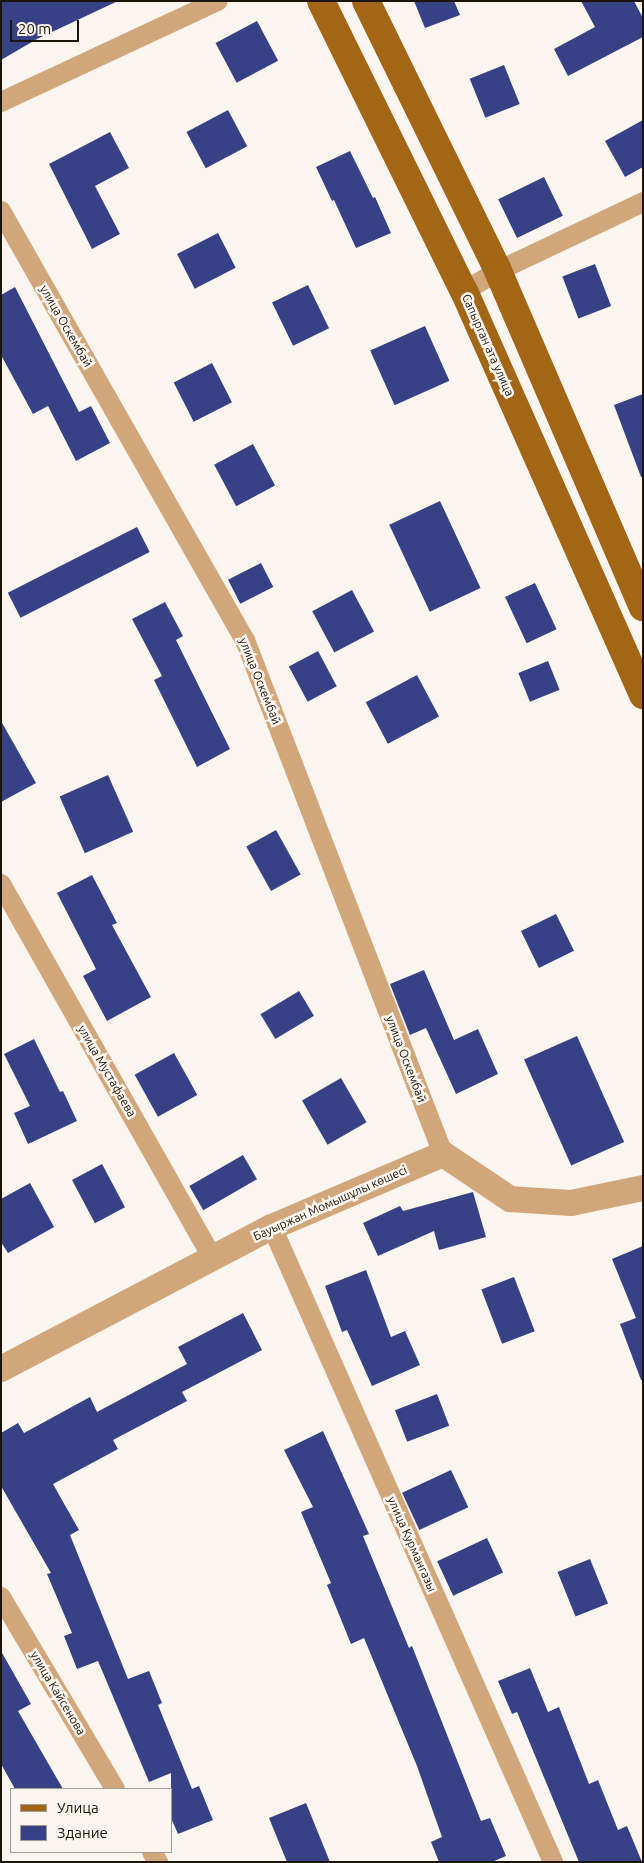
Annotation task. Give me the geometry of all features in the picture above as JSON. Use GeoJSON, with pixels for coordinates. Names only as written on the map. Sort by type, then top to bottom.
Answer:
{"type":"FeatureCollection","features":[{"type":"Feature","properties":{"kind":"main road","name":"Сапырган ата улица"},"geometry":{"type":"LineString","coordinates":[[321,1],[464,291],[643,695]]}},
{"type":"Feature","properties":{"kind":"main road"},"geometry":{"type":"LineString","coordinates":[[366,1],[498,271],[643,607]]}},
{"type":"Feature","properties":{"kind":"street"},"geometry":{"type":"LineString","coordinates":[[1,102],[218,1]]}},
{"type":"Feature","properties":{"kind":"street"},"geometry":{"type":"LineString","coordinates":[[464,291],[498,271],[643,202]]}},
{"type":"Feature","properties":{"kind":"street","name":"улица Оскембай"},"geometry":{"type":"LineString","coordinates":[[1,211],[245,640],[443,1154]]}},
{"type":"Feature","properties":{"kind":"street","name":"улица Мустафаева"},"geometry":{"type":"LineString","coordinates":[[1,884],[213,1258]]}},
{"type":"Feature","properties":{"kind":"street"},"geometry":{"type":"LineString","coordinates":[[443,1154],[510,1199],[571,1203],[643,1189]]}},
{"type":"Feature","properties":{"kind":"street","name":"Бауыржан Момышұлы көшесі"},"geometry":{"type":"LineString","coordinates":[[1,1369],[272,1226],[443,1154]]}},
{"type":"Feature","properties":{"kind":"street","name":"улица Курмангазы"},"geometry":{"type":"LineString","coordinates":[[272,1226],[552,1862]]}},
{"type":"Feature","properties":{"kind":"street","name":"улица Кайсенова"},"geometry":{"type":"LineString","coordinates":[[1,1598],[114,1788]]}},
{"type":"Feature","properties":{"kind":"building"},"geometry":{"type":"Polygon","coordinates":[[[1,1],[118,1],[37,39],[1,60],[1,1]]]}},
{"type":"Feature","properties":{"kind":"building"},"geometry":{"type":"Polygon","coordinates":[[[414,1],[454,1],[460,15],[425,28],[414,1]]]}},
{"type":"Feature","properties":{"kind":"building"},"geometry":{"type":"Polygon","coordinates":[[[581,1],[634,1],[643,18],[643,37],[568,76],[554,49],[595,27],[581,1]]]}},
{"type":"Feature","properties":{"kind":"building"},"geometry":{"type":"Polygon","coordinates":[[[257,21],[278,61],[237,83],[216,43],[257,21]]]}},
{"type":"Feature","properties":{"kind":"building"},"geometry":{"type":"Polygon","coordinates":[[[504,65],[520,104],[485,118],[470,79],[504,65]]]}},
{"type":"Feature","properties":{"kind":"building"},"geometry":{"type":"Polygon","coordinates":[[[228,110],[247,146],[206,168],[187,132],[228,110]]]}},
{"type":"Feature","properties":{"kind":"building"},"geometry":{"type":"Polygon","coordinates":[[[643,120],[643,167],[625,177],[605,141],[643,120]]]}},
{"type":"Feature","properties":{"kind":"building"},"geometry":{"type":"Polygon","coordinates":[[[110,132],[129,168],[95,186],[120,234],[92,249],[49,164],[110,132]]]}},
{"type":"Feature","properties":{"kind":"building"},"geometry":{"type":"Polygon","coordinates":[[[350,151],[373,198],[375,197],[391,233],[356,248],[334,200],[332,201],[316,167],[350,151]]]}},
{"type":"Feature","properties":{"kind":"building"},"geometry":{"type":"Polygon","coordinates":[[[544,177],[563,216],[517,238],[498,199],[544,177]]]}},
{"type":"Feature","properties":{"kind":"building"},"geometry":{"type":"Polygon","coordinates":[[[218,233],[236,268],[195,289],[177,254],[218,233]]]}},
{"type":"Feature","properties":{"kind":"building"},"geometry":{"type":"Polygon","coordinates":[[[595,264],[611,306],[578,319],[562,277],[595,264]]]}},
{"type":"Feature","properties":{"kind":"building"},"geometry":{"type":"Polygon","coordinates":[[[308,285],[329,328],[293,346],[272,303],[308,285]]]}},
{"type":"Feature","properties":{"kind":"building"},"geometry":{"type":"Polygon","coordinates":[[[15,287],[79,412],[91,406],[110,443],[76,461],[48,406],[33,414],[1,355],[1,295],[15,287]]]}},
{"type":"Feature","properties":{"kind":"building"},"geometry":{"type":"Polygon","coordinates":[[[425,326],[449,381],[395,405],[370,350],[425,326]]]}},
{"type":"Feature","properties":{"kind":"building"},"geometry":{"type":"Polygon","coordinates":[[[212,363],[232,402],[194,422],[174,383],[212,363]]]}},
{"type":"Feature","properties":{"kind":"building"},"geometry":{"type":"Polygon","coordinates":[[[643,394],[643,477],[641,477],[614,405],[643,394]]]}},
{"type":"Feature","properties":{"kind":"building"},"geometry":{"type":"Polygon","coordinates":[[[253,444],[275,485],[236,506],[214,465],[253,444]]]}},
{"type":"Feature","properties":{"kind":"building"},"geometry":{"type":"Polygon","coordinates":[[[440,501],[481,588],[430,612],[389,525],[440,501]]]}},
{"type":"Feature","properties":{"kind":"building"},"geometry":{"type":"Polygon","coordinates":[[[137,527],[150,552],[21,618],[8,593],[137,527]]]}},
{"type":"Feature","properties":{"kind":"building"},"geometry":{"type":"Polygon","coordinates":[[[261,563],[273,587],[240,604],[228,580],[261,563]]]}},
{"type":"Feature","properties":{"kind":"building"},"geometry":{"type":"Polygon","coordinates":[[[535,583],[557,629],[527,643],[505,597],[535,583]]]}},
{"type":"Feature","properties":{"kind":"building"},"geometry":{"type":"Polygon","coordinates":[[[352,590],[374,631],[334,653],[312,611],[352,590]]]}},
{"type":"Feature","properties":{"kind":"building"},"geometry":{"type":"Polygon","coordinates":[[[165,602],[183,636],[176,640],[230,749],[197,767],[154,680],[162,676],[132,619],[165,602]]]}},
{"type":"Feature","properties":{"kind":"building"},"geometry":{"type":"Polygon","coordinates":[[[318,651],[337,686],[308,702],[289,666],[318,651]]]}},
{"type":"Feature","properties":{"kind":"building"},"geometry":{"type":"Polygon","coordinates":[[[548,661],[560,690],[530,702],[518,673],[548,661]]]}},
{"type":"Feature","properties":{"kind":"building"},"geometry":{"type":"Polygon","coordinates":[[[417,675],[439,716],[388,744],[366,702],[417,675]]]}},
{"type":"Feature","properties":{"kind":"building"},"geometry":{"type":"Polygon","coordinates":[[[1,721],[36,783],[1,802],[1,721]]]}},
{"type":"Feature","properties":{"kind":"building"},"geometry":{"type":"Polygon","coordinates":[[[108,775],[133,832],[85,853],[60,797],[108,775]]]}},
{"type":"Feature","properties":{"kind":"building"},"geometry":{"type":"Polygon","coordinates":[[[276,830],[301,875],[271,891],[246,846],[276,830]]]}},
{"type":"Feature","properties":{"kind":"building"},"geometry":{"type":"Polygon","coordinates":[[[92,875],[117,923],[112,925],[151,997],[107,1021],[83,976],[96,969],[57,893],[92,875]]]}},
{"type":"Feature","properties":{"kind":"building"},"geometry":{"type":"Polygon","coordinates":[[[556,914],[574,951],[539,968],[521,931],[556,914]]]}},
{"type":"Feature","properties":{"kind":"building"},"geometry":{"type":"Polygon","coordinates":[[[424,970],[454,1040],[478,1029],[498,1074],[456,1094],[426,1028],[410,1035],[390,984],[424,970]]]}},
{"type":"Feature","properties":{"kind":"building"},"geometry":{"type":"Polygon","coordinates":[[[299,991],[314,1016],[275,1039],[260,1014],[299,991]]]}},
{"type":"Feature","properties":{"kind":"building"},"geometry":{"type":"Polygon","coordinates":[[[577,1036],[624,1142],[571,1166],[524,1060],[577,1036]]]}},
{"type":"Feature","properties":{"kind":"building"},"geometry":{"type":"Polygon","coordinates":[[[34,1039],[60,1092],[63,1091],[77,1121],[28,1144],[14,1113],[30,1106],[4,1054],[34,1039]]]}},
{"type":"Feature","properties":{"kind":"building"},"geometry":{"type":"Polygon","coordinates":[[[174,1053],[197,1095],[158,1117],[135,1075],[174,1053]]]}},
{"type":"Feature","properties":{"kind":"building"},"geometry":{"type":"Polygon","coordinates":[[[341,1078],[366,1122],[328,1145],[302,1100],[341,1078]]]}},
{"type":"Feature","properties":{"kind":"building"},"geometry":{"type":"Polygon","coordinates":[[[243,1155],[257,1179],[203,1210],[189,1186],[243,1155]]]}},
{"type":"Feature","properties":{"kind":"building"},"geometry":{"type":"Polygon","coordinates":[[[102,1164],[125,1207],[95,1223],[72,1180],[102,1164]]]}},
{"type":"Feature","properties":{"kind":"building"},"geometry":{"type":"Polygon","coordinates":[[[30,1183],[54,1227],[8,1253],[1,1242],[1,1199],[30,1183]]]}},
{"type":"Feature","properties":{"kind":"building"},"geometry":{"type":"Polygon","coordinates":[[[473,1192],[486,1237],[439,1250],[434,1231],[378,1256],[363,1223],[400,1206],[403,1211],[473,1192]]]}},
{"type":"Feature","properties":{"kind":"building"},"geometry":{"type":"Polygon","coordinates":[[[643,1246],[643,1380],[641,1380],[620,1324],[636,1318],[612,1259],[643,1246]]]}},
{"type":"Feature","properties":{"kind":"building"},"geometry":{"type":"Polygon","coordinates":[[[366,1270],[391,1337],[405,1331],[420,1365],[372,1386],[347,1330],[342,1332],[325,1286],[366,1270]]]}},
{"type":"Feature","properties":{"kind":"building"},"geometry":{"type":"Polygon","coordinates":[[[514,1277],[535,1331],[502,1344],[481,1290],[514,1277]]]}},
{"type":"Feature","properties":{"kind":"building"},"geometry":{"type":"Polygon","coordinates":[[[243,1313],[262,1350],[182,1392],[187,1401],[113,1440],[118,1449],[53,1484],[79,1530],[70,1535],[128,1679],[149,1671],[162,1703],[158,1705],[192,1789],[199,1786],[213,1820],[178,1834],[172,1820],[171,1773],[149,1782],[98,1661],[77,1669],[64,1636],[72,1633],[47,1574],[51,1573],[1,1486],[1,1433],[18,1423],[24,1433],[90,1397],[97,1412],[187,1364],[178,1347],[243,1313]]]}},
{"type":"Feature","properties":{"kind":"building"},"geometry":{"type":"Polygon","coordinates":[[[437,1394],[449,1426],[407,1442],[395,1410],[437,1394]]]}},
{"type":"Feature","properties":{"kind":"building"},"geometry":{"type":"Polygon","coordinates":[[[323,1431],[369,1534],[363,1536],[409,1648],[412,1646],[481,1821],[490,1818],[506,1856],[492,1862],[439,1862],[431,1842],[442,1837],[417,1766],[364,1638],[351,1644],[327,1585],[331,1583],[301,1512],[313,1507],[284,1450],[323,1431]]]}},
{"type":"Feature","properties":{"kind":"building"},"geometry":{"type":"Polygon","coordinates":[[[451,1470],[468,1507],[419,1530],[402,1493],[451,1470]]]}},
{"type":"Feature","properties":{"kind":"building"},"geometry":{"type":"Polygon","coordinates":[[[487,1538],[503,1572],[453,1596],[437,1561],[487,1538]]]}},
{"type":"Feature","properties":{"kind":"building"},"geometry":{"type":"Polygon","coordinates":[[[590,1559],[608,1604],[576,1617],[558,1572],[590,1559]]]}},
{"type":"Feature","properties":{"kind":"building"},"geometry":{"type":"Polygon","coordinates":[[[1,1651],[31,1704],[18,1711],[62,1788],[14,1788],[1,1764],[1,1651]]]}},
{"type":"Feature","properties":{"kind":"building"},"geometry":{"type":"Polygon","coordinates":[[[530,1668],[548,1712],[559,1707],[589,1784],[598,1780],[618,1830],[627,1826],[642,1862],[579,1862],[517,1712],[512,1714],[498,1681],[530,1668]]]}},
{"type":"Feature","properties":{"kind":"building"},"geometry":{"type":"Polygon","coordinates":[[[306,1803],[330,1862],[287,1862],[269,1818],[306,1803]]]}}]}
